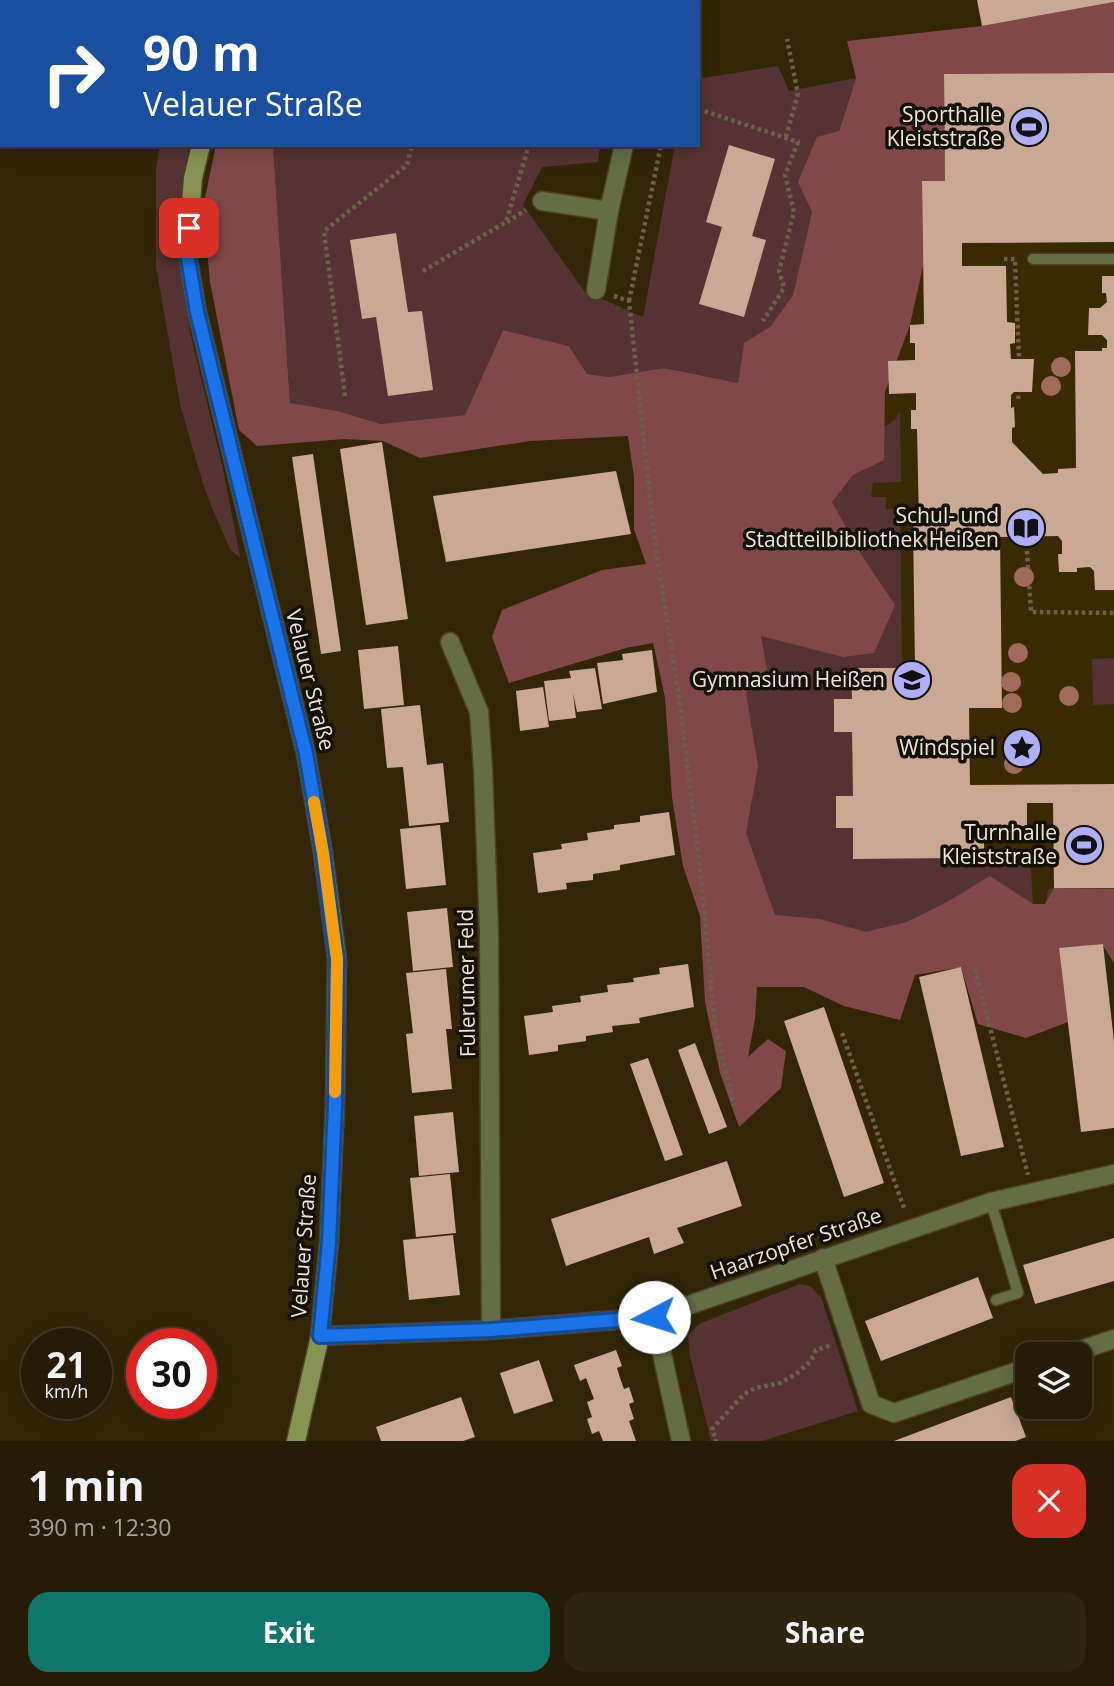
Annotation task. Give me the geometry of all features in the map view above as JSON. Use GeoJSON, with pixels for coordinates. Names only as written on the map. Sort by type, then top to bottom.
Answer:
{"type":"FeatureCollection","features":[{"type":"Feature","properties":{"kind":"main road","name":"Velauer Straße"},"geometry":{"type":"LineString","coordinates":[[201,147],[193,178],[187,253],[197,312],[306,754],[337,959],[329,1242],[320,1336],[296,1441]]}},
{"type":"Feature","properties":{"kind":"street"},"geometry":{"type":"LineString","coordinates":[[596,290],[609,211],[624,147]]}},
{"type":"Feature","properties":{"kind":"street"},"geometry":{"type":"LineString","coordinates":[[542,201],[609,211]]}},
{"type":"Feature","properties":{"kind":"street","name":"Fulerumer Feld"},"geometry":{"type":"LineString","coordinates":[[450,642],[479,712],[483,769],[489,931],[491,1330]]}},
{"type":"Feature","properties":{"kind":"street","name":"Haarzopfer Straße"},"geometry":{"type":"LineString","coordinates":[[320,1336],[491,1330],[654,1317],[991,1202],[1114,1174]]}},
{"type":"Feature","properties":{"kind":"street"},"geometry":{"type":"LineString","coordinates":[[823,1258],[872,1404],[894,1413],[1015,1372]]}},
{"type":"Feature","properties":{"kind":"street"},"geometry":{"type":"LineString","coordinates":[[654,1317],[681,1441]]}},
{"type":"Feature","properties":{"kind":"street"},"geometry":{"type":"LineString","coordinates":[[1092,1346],[1114,1339]]}},
{"type":"Feature","properties":{"kind":"lane"},"geometry":{"type":"LineString","coordinates":[[1033,259],[1114,259]]}},
{"type":"Feature","properties":{"kind":"lane"},"geometry":{"type":"LineString","coordinates":[[991,1202],[1018,1293],[996,1300]]}},
{"type":"Feature","properties":{"kind":"path"},"geometry":{"type":"LineString","coordinates":[[786,137],[798,94],[787,39]]}},
{"type":"Feature","properties":{"kind":"path"},"geometry":{"type":"LineString","coordinates":[[700,110],[798,142],[785,175],[794,212],[779,271],[784,288],[764,321]]}},
{"type":"Feature","properties":{"kind":"path"},"geometry":{"type":"LineString","coordinates":[[345,396],[324,231],[407,165],[412,147]]}},
{"type":"Feature","properties":{"kind":"path"},"geometry":{"type":"LineString","coordinates":[[423,271],[506,222],[528,147]]}},
{"type":"Feature","properties":{"kind":"path"},"geometry":{"type":"LineString","coordinates":[[661,147],[629,301],[655,543],[680,704],[700,867],[715,1026],[734,1106]]}},
{"type":"Feature","properties":{"kind":"path"},"geometry":{"type":"LineString","coordinates":[[1015,259],[1019,359]]}},
{"type":"Feature","properties":{"kind":"path"},"geometry":{"type":"LineString","coordinates":[[596,290],[629,301]]}},
{"type":"Feature","properties":{"kind":"path"},"geometry":{"type":"LineString","coordinates":[[1018,399],[1019,392]]}},
{"type":"Feature","properties":{"kind":"path"},"geometry":{"type":"LineString","coordinates":[[1026,537],[1031,612],[1114,613]]}},
{"type":"Feature","properties":{"kind":"path"},"geometry":{"type":"LineString","coordinates":[[975,969],[1032,1192]]}},
{"type":"Feature","properties":{"kind":"path"},"geometry":{"type":"LineString","coordinates":[[842,1033],[912,1229]]}},
{"type":"Feature","properties":{"kind":"path"},"geometry":{"type":"LineString","coordinates":[[714,1441],[712,1429],[744,1394],[755,1388],[780,1383],[811,1361],[816,1350],[848,1339]]}},
{"type":"Feature","properties":{"kind":"shaded area"},"geometry":{"type":"Polygon","coordinates":[[[1114,2],[1114,73],[944,74],[945,181],[922,181],[923,266],[910,325],[885,392],[884,460],[853,475],[832,502],[862,556],[895,605],[874,653],[843,657],[761,636],[767,669],[746,693],[758,766],[746,833],[775,915],[820,919],[866,932],[907,922],[990,876],[1033,904],[1045,904],[1054,888],[1114,889],[1114,963],[1102,944],[1059,949],[1068,1022],[1026,1038],[978,1024],[962,970],[957,968],[915,975],[900,1020],[844,1006],[804,987],[757,987],[748,1057],[768,1039],[786,1051],[781,1088],[739,1127],[720,1073],[705,1002],[700,916],[683,866],[672,797],[665,697],[653,643],[626,648],[509,683],[492,637],[502,610],[602,570],[646,564],[634,529],[634,477],[628,436],[530,441],[420,458],[383,441],[344,439],[257,446],[239,430],[210,282],[203,207],[216,147],[273,147],[290,403],[338,411],[381,424],[465,415],[503,330],[569,346],[587,374],[609,377],[664,368],[738,383],[744,343],[771,326],[793,295],[812,212],[798,182],[817,137],[839,131],[856,78],[847,41],[982,26],[1114,2]]]}},
{"type":"Feature","properties":{"kind":"shaded area","name":"Gymnasium Heißen"},"geometry":{"type":"Polygon","coordinates":[[[1114,47],[1114,922],[754,979],[870,72],[1114,47]]]}},
{"type":"Feature","properties":{"kind":"shaded area"},"geometry":{"type":"Polygon","coordinates":[[[778,66],[789,91],[856,78],[812,212],[793,295],[771,326],[744,343],[738,383],[664,368],[609,377],[587,374],[569,346],[503,330],[465,415],[381,424],[338,411],[290,403],[273,147],[600,147],[598,162],[542,167],[523,205],[584,291],[643,317],[675,147],[700,147],[700,79],[778,66]]]}},
{"type":"Feature","properties":{"kind":"shaded area"},"geometry":{"type":"Polygon","coordinates":[[[160,147],[189,147],[176,248],[190,332],[223,469],[240,557],[231,551],[213,510],[180,404],[156,267],[156,168],[160,147]]]}},
{"type":"Feature","properties":{"kind":"shaded area"},"geometry":{"type":"Polygon","coordinates":[[[900,411],[901,482],[873,483],[871,497],[886,497],[886,509],[900,508],[902,668],[851,668],[852,699],[834,699],[834,732],[852,732],[853,796],[836,796],[836,828],[853,828],[953,857],[952,853],[984,852],[983,860],[1020,861],[1031,869],[1033,904],[1045,904],[1048,890],[1054,888],[1114,888],[1114,911],[745,963],[712,649],[884,427],[895,420],[900,411]]]}},
{"type":"Feature","properties":{"kind":"shaded area"},"geometry":{"type":"Polygon","coordinates":[[[1114,658],[1114,704],[1093,705],[1092,659],[1114,658]]]}},
{"type":"Feature","properties":{"kind":"shaded area"},"geometry":{"type":"Polygon","coordinates":[[[800,1284],[810,1286],[821,1297],[858,1411],[762,1441],[711,1441],[690,1355],[688,1335],[699,1324],[800,1284]]]}},
{"type":"Feature","properties":{"kind":"building"},"geometry":{"type":"Polygon","coordinates":[[[977,0],[1114,0],[1114,2],[982,26],[977,0]]]}},
{"type":"Feature","properties":{"kind":"building"},"geometry":{"type":"Polygon","coordinates":[[[1114,73],[1114,242],[962,243],[962,266],[1006,266],[1007,322],[1015,323],[1015,343],[1010,344],[1011,359],[1034,359],[1032,392],[1014,392],[1011,395],[1015,427],[1012,428],[1012,442],[1043,474],[1058,473],[1058,469],[1076,468],[1075,351],[1102,351],[1102,348],[1107,348],[1107,340],[1102,335],[1088,335],[1089,308],[1100,308],[1107,302],[1106,293],[1102,293],[1102,276],[1114,276],[1114,590],[1095,590],[1094,571],[1090,567],[1077,568],[1077,572],[1059,572],[1058,554],[1062,554],[1062,541],[1058,536],[1000,537],[1002,708],[969,708],[970,785],[1114,784],[1114,888],[1054,888],[1053,803],[1027,803],[1027,833],[984,834],[984,852],[952,853],[953,858],[853,859],[853,828],[836,828],[836,796],[853,796],[852,732],[834,732],[834,699],[852,699],[851,668],[915,668],[913,524],[919,524],[917,429],[911,429],[911,410],[916,410],[916,393],[889,394],[888,361],[915,360],[915,343],[910,343],[910,325],[924,324],[922,181],[945,181],[944,74],[1114,73]]]}},
{"type":"Feature","properties":{"kind":"building"},"geometry":{"type":"Polygon","coordinates":[[[729,145],[775,159],[752,236],[766,240],[744,317],[699,304],[722,227],[706,222],[729,145]]]}},
{"type":"Feature","properties":{"kind":"building"},"geometry":{"type":"Polygon","coordinates":[[[396,233],[408,312],[422,311],[433,390],[388,396],[376,317],[362,319],[350,240],[396,233]]]}},
{"type":"Feature","properties":{"kind":"building"},"geometry":{"type":"Polygon","coordinates":[[[382,442],[408,619],[366,625],[340,449],[382,442]]]}},
{"type":"Feature","properties":{"kind":"building"},"geometry":{"type":"Polygon","coordinates":[[[313,454],[341,651],[321,654],[292,457],[313,454]]]}},
{"type":"Feature","properties":{"kind":"building"},"geometry":{"type":"Polygon","coordinates":[[[616,471],[631,534],[446,562],[433,496],[616,471]]]}},
{"type":"Feature","properties":{"kind":"building"},"geometry":{"type":"Polygon","coordinates":[[[398,646],[404,705],[364,709],[358,650],[398,646]]]}},
{"type":"Feature","properties":{"kind":"building"},"geometry":{"type":"Polygon","coordinates":[[[652,650],[657,692],[603,704],[597,663],[623,660],[622,654],[652,650]]]}},
{"type":"Feature","properties":{"kind":"building"},"geometry":{"type":"Polygon","coordinates":[[[595,668],[602,709],[577,712],[573,693],[576,718],[549,721],[544,681],[571,678],[569,671],[595,668]]]}},
{"type":"Feature","properties":{"kind":"building"},"geometry":{"type":"Polygon","coordinates":[[[543,687],[549,727],[520,731],[516,691],[543,687]]]}},
{"type":"Feature","properties":{"kind":"building"},"geometry":{"type":"Polygon","coordinates":[[[420,705],[427,765],[443,763],[449,822],[409,826],[403,767],[387,768],[381,709],[420,705]]]}},
{"type":"Feature","properties":{"kind":"building"},"geometry":{"type":"Polygon","coordinates":[[[669,812],[675,855],[620,865],[620,870],[593,874],[593,880],[566,883],[567,889],[538,893],[533,853],[562,849],[561,844],[588,840],[587,833],[614,829],[614,825],[640,822],[640,816],[669,812]]]}},
{"type":"Feature","properties":{"kind":"building"},"geometry":{"type":"Polygon","coordinates":[[[440,825],[446,885],[406,889],[400,829],[440,825]]]}},
{"type":"Feature","properties":{"kind":"building"},"geometry":{"type":"Polygon","coordinates":[[[447,908],[453,967],[413,971],[407,912],[447,908]]]}},
{"type":"Feature","properties":{"kind":"building"},"geometry":{"type":"Polygon","coordinates":[[[1103,944],[1114,1041],[1114,1128],[1081,1132],[1059,948],[1103,944]]]}},
{"type":"Feature","properties":{"kind":"building"},"geometry":{"type":"Polygon","coordinates":[[[688,964],[694,1007],[639,1018],[640,1023],[612,1026],[613,1032],[586,1036],[586,1041],[558,1045],[558,1051],[529,1055],[524,1016],[553,1012],[552,1006],[581,1002],[580,996],[608,992],[607,985],[634,982],[633,978],[660,974],[659,968],[688,964]]]}},
{"type":"Feature","properties":{"kind":"building"},"geometry":{"type":"Polygon","coordinates":[[[961,967],[1004,1147],[961,1156],[919,977],[961,967]]]}},
{"type":"Feature","properties":{"kind":"building"},"geometry":{"type":"Polygon","coordinates":[[[446,969],[452,1029],[446,1029],[452,1089],[412,1093],[406,1034],[413,1033],[406,973],[446,969]]]}},
{"type":"Feature","properties":{"kind":"building"},"geometry":{"type":"Polygon","coordinates":[[[824,1007],[884,1183],[844,1197],[784,1021],[824,1007]]]}},
{"type":"Feature","properties":{"kind":"building"},"geometry":{"type":"Polygon","coordinates":[[[695,1043],[727,1127],[709,1134],[678,1050],[695,1043]]]}},
{"type":"Feature","properties":{"kind":"building"},"geometry":{"type":"Polygon","coordinates":[[[648,1058],[683,1155],[665,1161],[630,1064],[648,1058]]]}},
{"type":"Feature","properties":{"kind":"building"},"geometry":{"type":"Polygon","coordinates":[[[453,1112],[459,1172],[419,1176],[414,1116],[453,1112]]]}},
{"type":"Feature","properties":{"kind":"building"},"geometry":{"type":"Polygon","coordinates":[[[727,1161],[742,1206],[677,1228],[684,1243],[654,1254],[649,1237],[566,1266],[551,1219],[727,1161]]]}},
{"type":"Feature","properties":{"kind":"building"},"geometry":{"type":"Polygon","coordinates":[[[450,1174],[456,1233],[416,1237],[410,1178],[450,1174]]]}},
{"type":"Feature","properties":{"kind":"building"},"geometry":{"type":"Polygon","coordinates":[[[453,1235],[460,1295],[409,1300],[403,1240],[453,1235]]]}},
{"type":"Feature","properties":{"kind":"building"},"geometry":{"type":"Polygon","coordinates":[[[1114,1238],[1114,1281],[1035,1304],[1023,1265],[1114,1238]]]}},
{"type":"Feature","properties":{"kind":"building"},"geometry":{"type":"Polygon","coordinates":[[[978,1277],[993,1318],[881,1361],[865,1321],[978,1277]]]}},
{"type":"Feature","properties":{"kind":"building"},"geometry":{"type":"Polygon","coordinates":[[[616,1350],[622,1366],[617,1368],[620,1378],[624,1389],[629,1387],[634,1402],[629,1404],[634,1419],[629,1421],[636,1441],[603,1441],[599,1431],[592,1434],[587,1419],[592,1417],[587,1402],[594,1399],[586,1378],[580,1381],[574,1365],[616,1350]]]}},
{"type":"Feature","properties":{"kind":"building"},"geometry":{"type":"Polygon","coordinates":[[[539,1360],[553,1401],[514,1414],[500,1373],[539,1360]]]}},
{"type":"Feature","properties":{"kind":"building"},"geometry":{"type":"Polygon","coordinates":[[[461,1397],[475,1437],[463,1441],[381,1441],[376,1427],[461,1397]]]}},
{"type":"Feature","properties":{"kind":"building"},"geometry":{"type":"Polygon","coordinates":[[[1011,1397],[1015,1419],[1019,1419],[1026,1437],[1015,1441],[894,1441],[1011,1397]]]}},
{"type":"Feature","properties":{"kind":"slow traffic"},"geometry":{"type":"LineString","coordinates":[[314,802],[337,959],[335,1092]]}},
{"type":"Feature","properties":{"kind":"place","name":"Sporthalle Kleiststraße"},"geometry":{"type":"Point","coordinates":[1029,127]}},
{"type":"Feature","properties":{"kind":"place","name":"Schul- und Stadtteilbibliothek Heißen"},"geometry":{"type":"Point","coordinates":[1026,528]}},
{"type":"Feature","properties":{"kind":"place","name":"Gymnasium Heißen"},"geometry":{"type":"Point","coordinates":[912,680]}},
{"type":"Feature","properties":{"kind":"place","name":"Windspiel"},"geometry":{"type":"Point","coordinates":[1022,748]}},
{"type":"Feature","properties":{"kind":"place","name":"Turnhalle Kleiststraße"},"geometry":{"type":"Point","coordinates":[1084,845]}},
{"type":"Feature","properties":{"kind":"route"},"geometry":{"type":"LineString","coordinates":[[189,228],[187,253],[197,312],[306,754],[337,959],[335,1105],[329,1242],[320,1336],[491,1330],[654,1317]]}}]}
